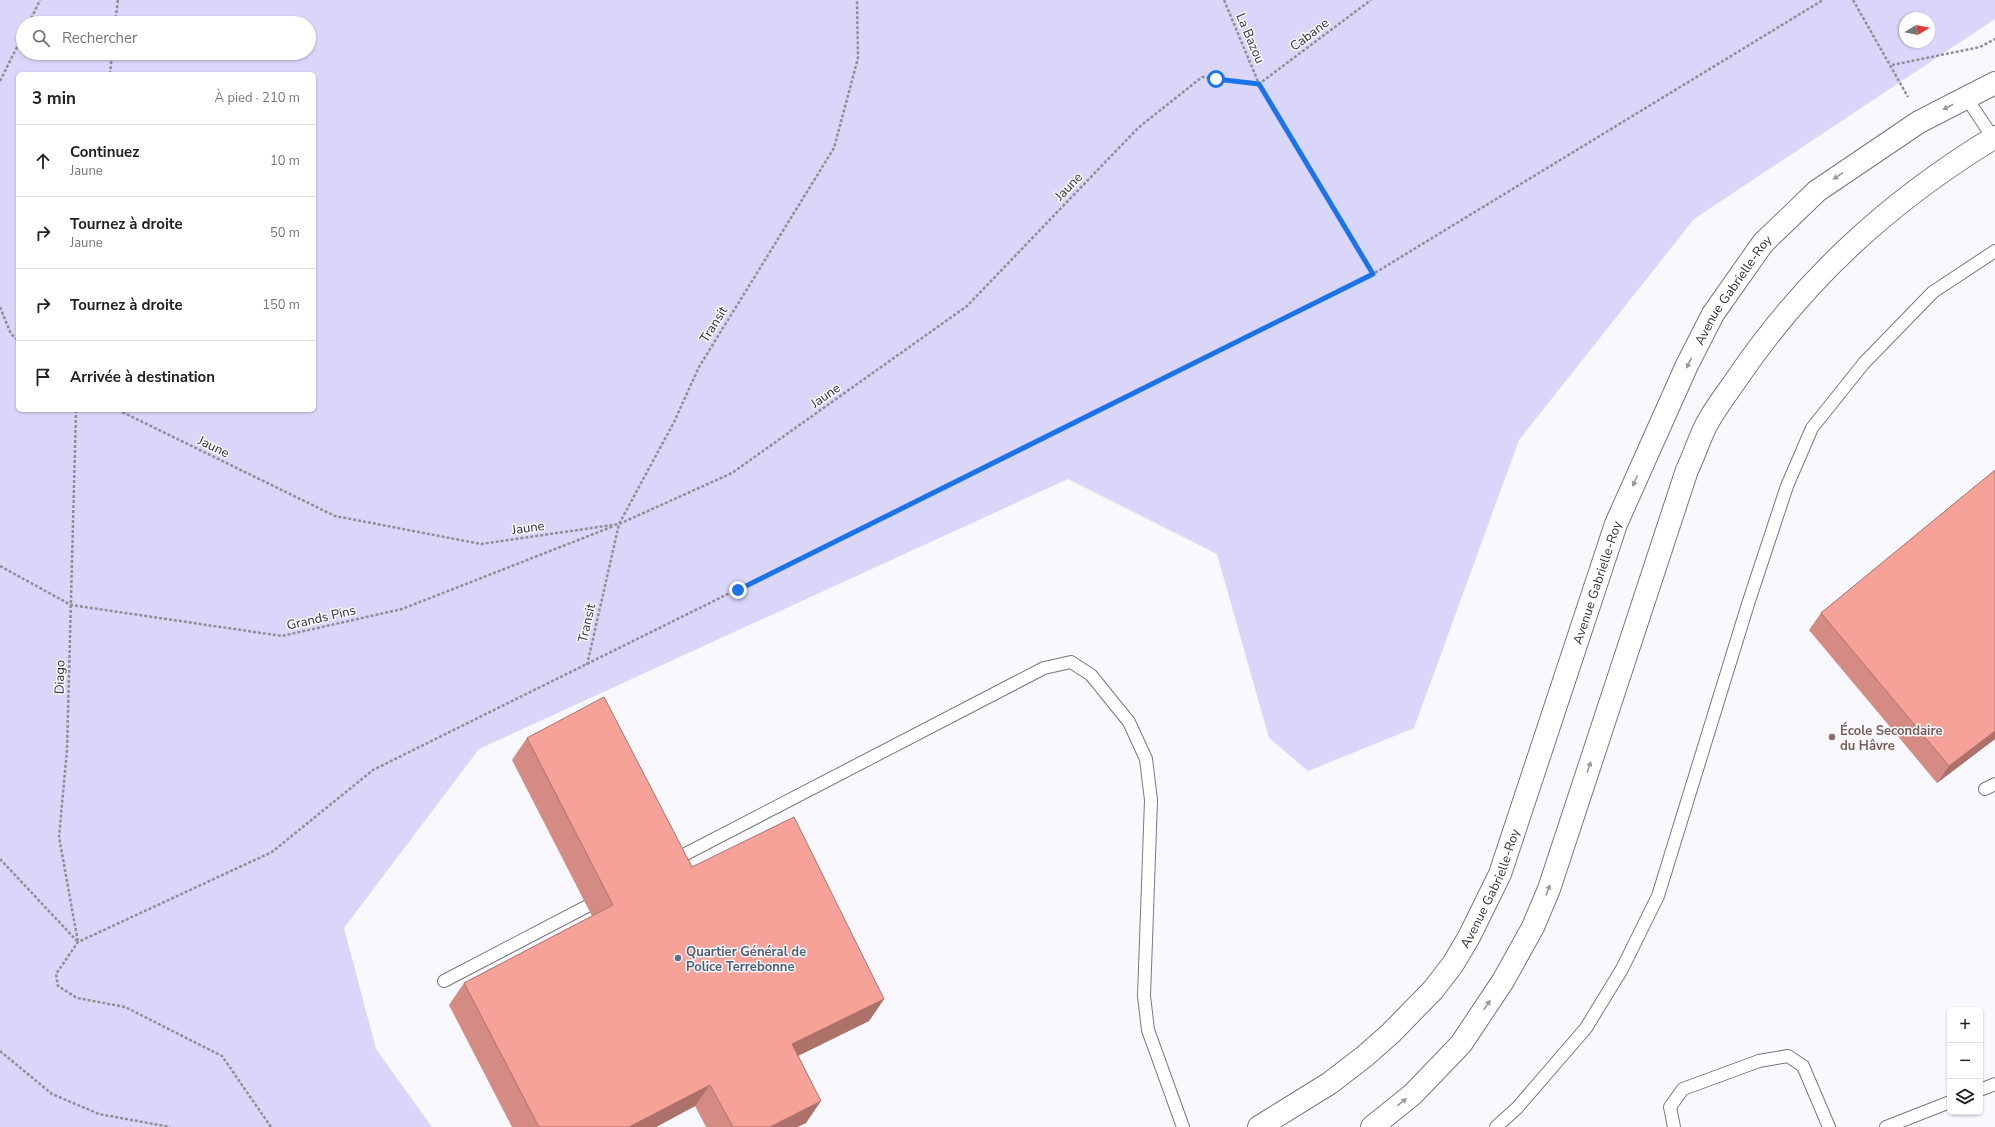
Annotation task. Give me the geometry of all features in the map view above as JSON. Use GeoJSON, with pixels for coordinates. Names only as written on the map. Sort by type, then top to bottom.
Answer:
{"type":"FeatureCollection","features":[{"type":"Feature","properties":{"kind":"street","name":"Avenue Gabrielle-Roy"},"geometry":{"type":"LineString","coordinates":[[1258,1127],[1330,1083],[1365,1056],[1415,1009],[1433,990],[1453,964],[1485,908],[1500,874],[1616,524],[1688,365],[1713,314],[1763,243],[1817,191],[1918,122],[1995,83]]}},
{"type":"Feature","properties":{"kind":"street"},"geometry":{"type":"LineString","coordinates":[[1372,1127],[1413,1094],[1462,1044],[1503,981],[1533,927],[1549,889],[1688,470],[1709,420],[1758,347],[1815,279],[1872,225],[1952,163],[1994,138]]}},
{"type":"Feature","properties":{"kind":"lane"},"geometry":{"type":"LineString","coordinates":[[1966,97],[1994,138]]}},
{"type":"Feature","properties":{"kind":"lane"},"geometry":{"type":"LineString","coordinates":[[1496,1127],[1517,1108],[1586,1028],[1622,969],[1658,896],[1748,604],[1787,486],[1812,428],[1864,363],[1933,292],[1995,251]]}},
{"type":"Feature","properties":{"kind":"lane"},"geometry":{"type":"LineString","coordinates":[[662,867],[1044,668],[1071,662],[1091,675],[1129,722],[1146,759],[1151,800],[1144,996],[1148,1030],[1184,1127]]}},
{"type":"Feature","properties":{"kind":"lane"},"geometry":{"type":"LineString","coordinates":[[444,981],[613,892]]}},
{"type":"Feature","properties":{"kind":"lane"},"geometry":{"type":"LineString","coordinates":[[1674,1127],[1670,1107],[1683,1089],[1759,1061],[1788,1056],[1803,1066],[1829,1127]]}},
{"type":"Feature","properties":{"kind":"lane"},"geometry":{"type":"LineString","coordinates":[[1983,1089],[1995,1084]]}},
{"type":"Feature","properties":{"kind":"lane"},"geometry":{"type":"LineString","coordinates":[[1886,1127],[1947,1103]]}},
{"type":"Feature","properties":{"kind":"path"},"geometry":{"type":"LineString","coordinates":[[32,16],[40,0]]}},
{"type":"Feature","properties":{"kind":"path"},"geometry":{"type":"LineString","coordinates":[[116,16],[118,0]]}},
{"type":"Feature","properties":{"kind":"path","name":"Transit"},"geometry":{"type":"LineString","coordinates":[[587,665],[619,524],[674,422],[699,367],[834,148],[858,58],[857,0]]}},
{"type":"Feature","properties":{"kind":"path","name":"La Bazou"},"geometry":{"type":"LineString","coordinates":[[1224,0],[1259,84]]}},
{"type":"Feature","properties":{"kind":"path","name":"Cabane"},"geometry":{"type":"LineString","coordinates":[[1259,84],[1371,0]]}},
{"type":"Feature","properties":{"kind":"path"},"geometry":{"type":"LineString","coordinates":[[271,1127],[222,1056],[125,1007],[77,998],[58,986],[56,974],[78,942],[272,852],[372,770],[587,665],[1373,274],[1823,0]]}},
{"type":"Feature","properties":{"kind":"path"},"geometry":{"type":"LineString","coordinates":[[1854,0],[1892,65],[1908,97],[1918,122]]}},
{"type":"Feature","properties":{"kind":"path"},"geometry":{"type":"LineString","coordinates":[[1892,65],[1980,46],[1995,39]]}},
{"type":"Feature","properties":{"kind":"path"},"geometry":{"type":"LineString","coordinates":[[0,81],[16,49]]}},
{"type":"Feature","properties":{"kind":"path"},"geometry":{"type":"LineString","coordinates":[[110,72],[111,60]]}},
{"type":"Feature","properties":{"kind":"path","name":"Jaune"},"geometry":{"type":"LineString","coordinates":[[122,412],[335,516],[481,544],[619,524],[732,473],[967,306],[1138,128],[1202,77],[1259,84]]}},
{"type":"Feature","properties":{"kind":"path"},"geometry":{"type":"LineString","coordinates":[[1259,84],[1373,274]]}},
{"type":"Feature","properties":{"kind":"path"},"geometry":{"type":"LineString","coordinates":[[0,307],[11,334],[16,338]]}},
{"type":"Feature","properties":{"kind":"path","name":"Diago"},"geometry":{"type":"LineString","coordinates":[[76,412],[66,750],[59,837],[78,942]]}},
{"type":"Feature","properties":{"kind":"path","name":"Grands Pins"},"geometry":{"type":"LineString","coordinates":[[0,566],[71,605],[282,636],[402,609],[619,524]]}},
{"type":"Feature","properties":{"kind":"path"},"geometry":{"type":"LineString","coordinates":[[0,860],[78,942]]}},
{"type":"Feature","properties":{"kind":"path"},"geometry":{"type":"LineString","coordinates":[[0,1051],[52,1094],[99,1114],[170,1127]]}},
{"type":"Feature","properties":{"kind":"shaded area"},"geometry":{"type":"Polygon","coordinates":[[[0,0],[1995,0],[1995,19],[1694,219],[1519,440],[1414,728],[1308,771],[1269,738],[1217,554],[1068,479],[479,749],[344,928],[376,1049],[432,1127],[0,1127],[0,0]]]}},
{"type":"Feature","properties":{"kind":"building"},"geometry":{"type":"Polygon","coordinates":[[[1995,470],[1995,731],[1949,766],[1821,613],[1995,470]]]}},
{"type":"Feature","properties":{"kind":"building"},"geometry":{"type":"Polygon","coordinates":[[[604,697],[692,867],[794,817],[884,999],[792,1044],[821,1101],[770,1127],[733,1127],[710,1085],[629,1127],[539,1127],[464,983],[613,905],[527,738],[604,697]]]}},
{"type":"Feature","properties":{"kind":"place","name":"École Secondaire du Hâvre"},"geometry":{"type":"Point","coordinates":[1832,737]}},
{"type":"Feature","properties":{"kind":"place","name":"Quartier Général de Police Terrebonne"},"geometry":{"type":"Point","coordinates":[678,958]}},
{"type":"Feature","properties":{"kind":"route"},"geometry":{"type":"LineString","coordinates":[[738,590],[1373,274],[1259,84],[1216,79]]}}]}
